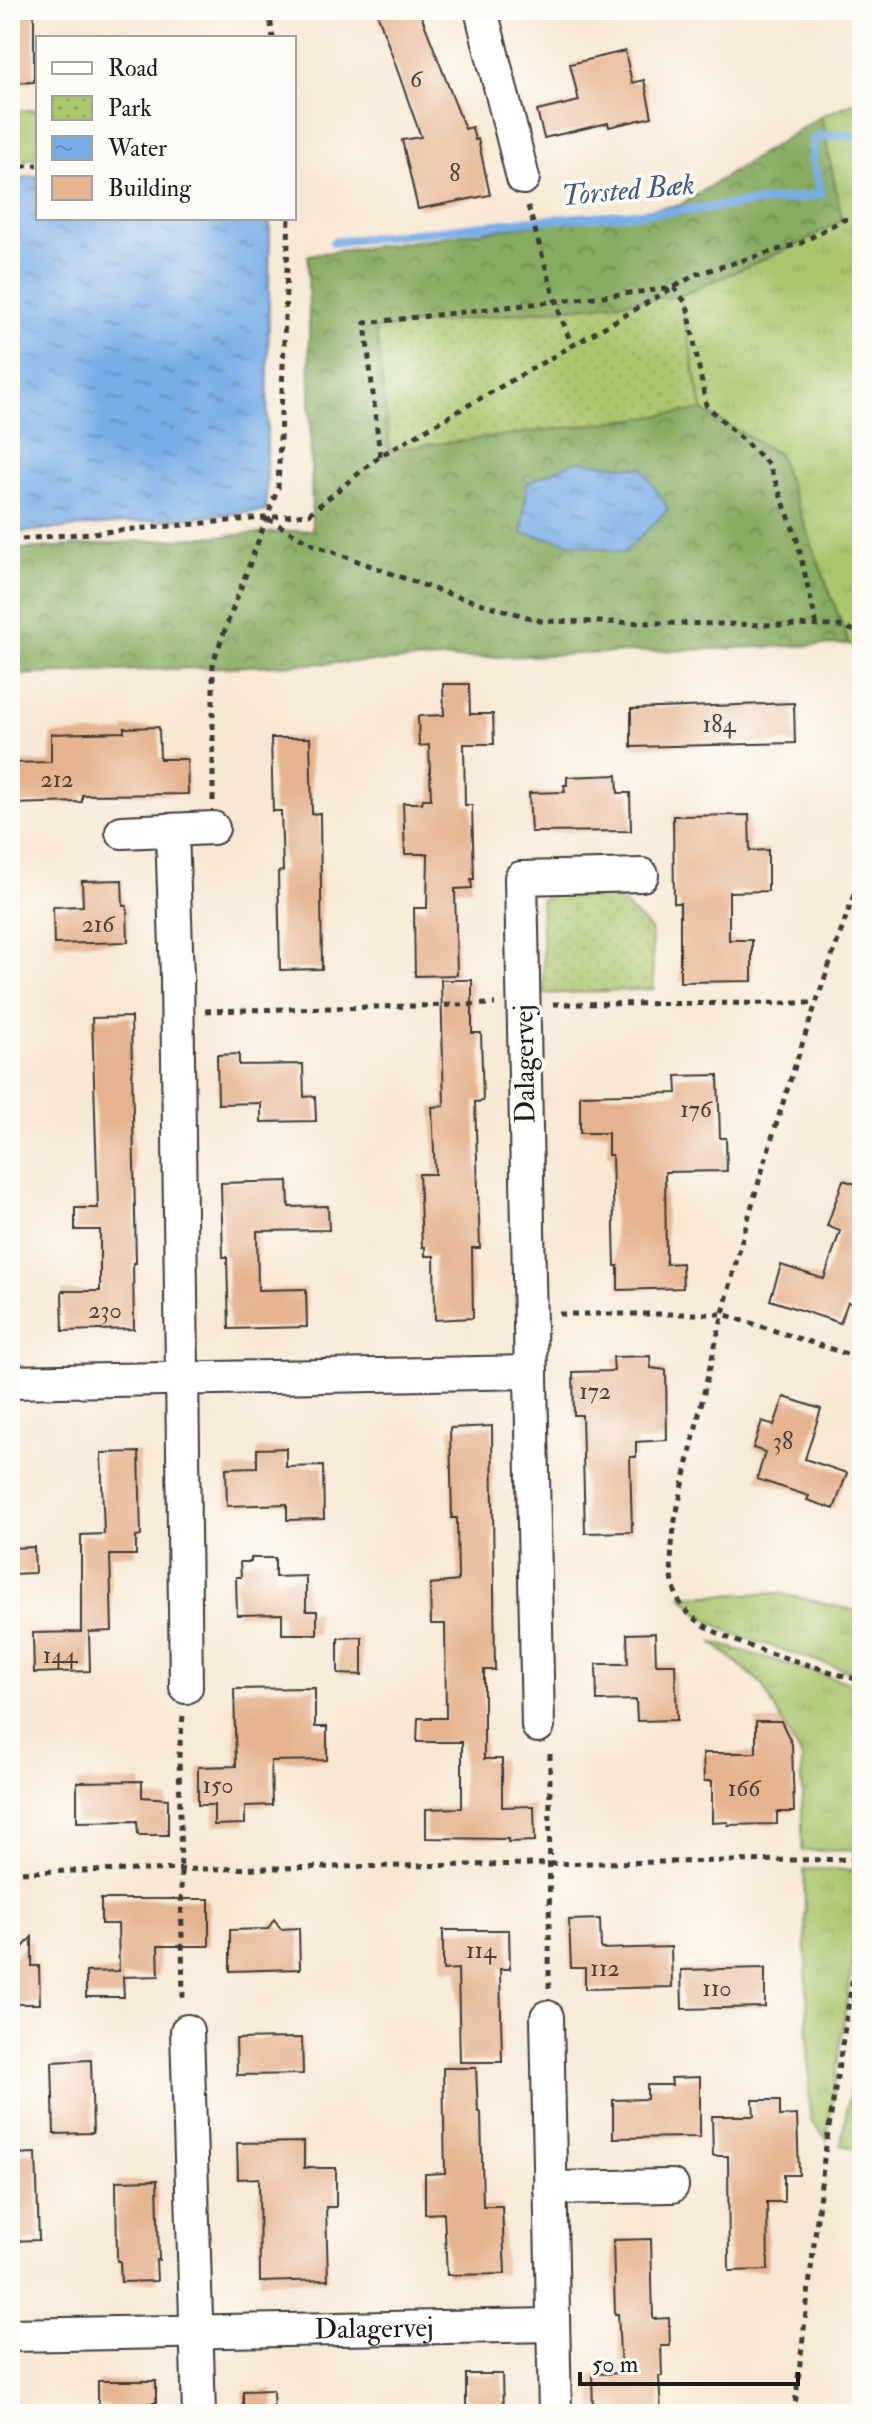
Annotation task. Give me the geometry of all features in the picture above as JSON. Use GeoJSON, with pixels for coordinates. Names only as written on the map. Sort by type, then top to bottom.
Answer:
{"type":"FeatureCollection","features":[{"type":"Feature","properties":{"kind":"street"},"geometry":{"type":"LineString","coordinates":[[481,10],[523,178]]}},
{"type":"Feature","properties":{"kind":"street"},"geometry":{"type":"LineString","coordinates":[[122,832],[213,828]]}},
{"type":"Feature","properties":{"kind":"street"},"geometry":{"type":"LineString","coordinates":[[172,830],[178,1012],[186,1687]]}},
{"type":"Feature","properties":{"kind":"street","name":"Dalagervej"},"geometry":{"type":"LineString","coordinates":[[538,1726],[521,878],[642,875]]}},
{"type":"Feature","properties":{"kind":"street"},"geometry":{"type":"LineString","coordinates":[[10,1382],[531,1372]]}},
{"type":"Feature","properties":{"kind":"street"},"geometry":{"type":"LineString","coordinates":[[547,2017],[555,2414]]}},
{"type":"Feature","properties":{"kind":"street"},"geometry":{"type":"LineString","coordinates":[[187,2031],[199,2414]]}},
{"type":"Feature","properties":{"kind":"street"},"geometry":{"type":"LineString","coordinates":[[550,2188],[672,2186]]}},
{"type":"Feature","properties":{"kind":"street","name":"Dalagervej"},"geometry":{"type":"LineString","coordinates":[[10,2335],[553,2325]]}},
{"type":"Feature","properties":{"kind":"path"},"geometry":{"type":"LineString","coordinates":[[269,10],[273,36]]}},
{"type":"Feature","properties":{"kind":"path"},"geometry":{"type":"LineString","coordinates":[[10,167],[36,165]]}},
{"type":"Feature","properties":{"kind":"path"},"geometry":{"type":"LineString","coordinates":[[529,211],[572,346]]}},
{"type":"Feature","properties":{"kind":"path"},"geometry":{"type":"LineString","coordinates":[[10,540],[309,514],[380,456],[697,274],[801,243],[842,220],[862,218]]}},
{"type":"Feature","properties":{"kind":"path"},"geometry":{"type":"LineString","coordinates":[[213,828],[213,662],[278,488],[289,220]]}},
{"type":"Feature","properties":{"kind":"path"},"geometry":{"type":"LineString","coordinates":[[380,456],[365,323],[674,288]]}},
{"type":"Feature","properties":{"kind":"path"},"geometry":{"type":"LineString","coordinates":[[674,288],[687,304],[706,405],[769,465],[796,536],[817,626]]}},
{"type":"Feature","properties":{"kind":"path"},"geometry":{"type":"LineString","coordinates":[[267,519],[314,545],[397,576],[541,621],[840,626],[862,633]]}},
{"type":"Feature","properties":{"kind":"path"},"geometry":{"type":"LineString","coordinates":[[861,1681],[727,1638],[706,1626],[679,1601],[672,1575],[671,1552],[675,1520],[723,1314],[760,1177],[862,872]]}},
{"type":"Feature","properties":{"kind":"path"},"geometry":{"type":"LineString","coordinates":[[530,1315],[723,1314],[862,1359]]}},
{"type":"Feature","properties":{"kind":"path"},"geometry":{"type":"LineString","coordinates":[[186,1687],[179,1753],[182,1991],[187,2031]]}},
{"type":"Feature","properties":{"kind":"path"},"geometry":{"type":"LineString","coordinates":[[538,1726],[549,1744],[551,1863],[547,2017]]}},
{"type":"Feature","properties":{"kind":"path"},"geometry":{"type":"LineString","coordinates":[[10,1872],[862,1859]]}},
{"type":"Feature","properties":{"kind":"path"},"geometry":{"type":"LineString","coordinates":[[794,2414],[824,2159],[862,1919]]}},
{"type":"Feature","properties":{"kind":"green space"},"geometry":{"type":"Polygon","coordinates":[[[862,99],[862,649],[849,644],[778,454],[702,410],[680,296],[842,220],[821,116],[862,99]]]}},
{"type":"Feature","properties":{"kind":"green space"},"geometry":{"type":"Polygon","coordinates":[[[36,109],[36,158],[10,161],[10,112],[36,109]]]}},
{"type":"Feature","properties":{"kind":"green space"},"geometry":{"type":"Polygon","coordinates":[[[821,116],[842,220],[801,243],[680,296],[377,329],[390,450],[702,410],[778,454],[849,644],[10,675],[10,550],[312,530],[308,255],[680,205],[821,116]]]}},
{"type":"Feature","properties":{"kind":"green space"},"geometry":{"type":"Polygon","coordinates":[[[680,296],[702,410],[390,450],[376,329],[680,296]]]}},
{"type":"Feature","properties":{"kind":"green space"},"geometry":{"type":"Polygon","coordinates":[[[610,891],[651,930],[654,989],[544,994],[541,900],[557,894],[610,891]]]}},
{"type":"Feature","properties":{"kind":"green space"},"geometry":{"type":"Polygon","coordinates":[[[778,1593],[862,1612],[862,1662],[857,1674],[733,1634],[701,1616],[682,1596],[778,1593]]]}},
{"type":"Feature","properties":{"kind":"green space"},"geometry":{"type":"Polygon","coordinates":[[[712,1642],[848,1682],[862,1698],[862,1850],[802,1851],[802,1758],[761,1683],[712,1642]]]}},
{"type":"Feature","properties":{"kind":"green space"},"geometry":{"type":"Polygon","coordinates":[[[804,1869],[862,1870],[862,1892],[827,2140],[810,2119],[804,1869]]]}},
{"type":"Feature","properties":{"kind":"green space"},"geometry":{"type":"Polygon","coordinates":[[[862,2018],[862,2150],[841,2145],[862,2018]]]}},
{"type":"Feature","properties":{"kind":"water"},"geometry":{"type":"Polygon","coordinates":[[[36,176],[36,220],[270,220],[266,511],[10,533],[10,178],[36,176]]]}},
{"type":"Feature","properties":{"kind":"water"},"geometry":{"type":"Polygon","coordinates":[[[576,461],[642,468],[668,509],[624,553],[522,533],[527,483],[576,461]]]}},
{"type":"Feature","properties":{"kind":"building"},"geometry":{"type":"Polygon","coordinates":[[[376,10],[419,10],[465,129],[472,127],[475,140],[478,139],[490,195],[418,209],[402,140],[421,137],[376,10]]]}},
{"type":"Feature","properties":{"kind":"building"},"geometry":{"type":"Polygon","coordinates":[[[10,11],[34,12],[34,82],[10,83],[10,11]]]}},
{"type":"Feature","properties":{"kind":"building"},"geometry":{"type":"Polygon","coordinates":[[[625,51],[632,83],[644,80],[652,117],[609,127],[608,123],[544,138],[537,111],[579,101],[570,64],[625,51]]]}},
{"type":"Feature","properties":{"kind":"building"},"geometry":{"type":"Polygon","coordinates":[[[443,684],[469,684],[470,714],[493,714],[494,744],[464,744],[465,805],[472,805],[474,879],[471,879],[472,888],[455,889],[457,975],[415,976],[414,908],[427,908],[428,854],[405,854],[403,803],[422,803],[423,799],[431,799],[429,745],[419,746],[418,716],[444,715],[443,684]]]}},
{"type":"Feature","properties":{"kind":"building"},"geometry":{"type":"Polygon","coordinates":[[[794,703],[795,743],[631,747],[631,709],[794,703]]]}},
{"type":"Feature","properties":{"kind":"building"},"geometry":{"type":"Polygon","coordinates":[[[159,727],[160,759],[187,759],[188,794],[82,795],[82,802],[10,804],[10,763],[51,762],[51,734],[124,732],[124,728],[159,727]]]}},
{"type":"Feature","properties":{"kind":"building"},"geometry":{"type":"Polygon","coordinates":[[[271,738],[310,738],[312,814],[320,813],[322,969],[280,970],[278,872],[283,871],[281,811],[273,811],[271,738]]]}},
{"type":"Feature","properties":{"kind":"building"},"geometry":{"type":"Polygon","coordinates":[[[617,775],[618,793],[630,793],[631,831],[531,832],[529,793],[565,792],[567,777],[617,775]]]}},
{"type":"Feature","properties":{"kind":"building"},"geometry":{"type":"Polygon","coordinates":[[[749,815],[750,851],[768,850],[768,891],[729,892],[729,940],[752,940],[752,981],[680,982],[680,903],[674,903],[673,816],[749,815]]]}},
{"type":"Feature","properties":{"kind":"building"},"geometry":{"type":"Polygon","coordinates":[[[122,880],[123,906],[127,906],[128,942],[54,944],[53,907],[83,906],[82,881],[122,880]]]}},
{"type":"Feature","properties":{"kind":"building"},"geometry":{"type":"Polygon","coordinates":[[[441,980],[472,980],[472,1033],[481,1033],[483,1101],[475,1102],[480,1248],[472,1248],[473,1318],[435,1320],[434,1256],[425,1256],[425,1247],[422,1247],[419,1174],[435,1174],[432,1107],[444,1106],[441,980]]]}},
{"type":"Feature","properties":{"kind":"building"},"geometry":{"type":"Polygon","coordinates":[[[131,1017],[136,1263],[133,1263],[134,1329],[63,1331],[62,1291],[100,1291],[100,1230],[75,1230],[75,1208],[98,1208],[92,1018],[131,1017]]]}},
{"type":"Feature","properties":{"kind":"building"},"geometry":{"type":"Polygon","coordinates":[[[239,1054],[239,1065],[303,1064],[304,1097],[315,1096],[316,1121],[261,1122],[261,1103],[218,1104],[217,1055],[239,1054]]]}},
{"type":"Feature","properties":{"kind":"building"},"geometry":{"type":"Polygon","coordinates":[[[718,1075],[720,1138],[726,1138],[727,1171],[665,1172],[666,1264],[682,1263],[683,1288],[618,1290],[612,1155],[608,1155],[608,1133],[580,1133],[580,1095],[677,1093],[676,1076],[718,1075]]]}},
{"type":"Feature","properties":{"kind":"building"},"geometry":{"type":"Polygon","coordinates":[[[858,1178],[862,1179],[862,1307],[848,1302],[840,1323],[770,1300],[781,1265],[824,1279],[840,1231],[827,1226],[843,1180],[856,1184],[858,1178]]]}},
{"type":"Feature","properties":{"kind":"building"},"geometry":{"type":"Polygon","coordinates":[[[288,1181],[289,1207],[328,1206],[329,1230],[257,1231],[258,1290],[306,1289],[307,1327],[229,1329],[221,1183],[288,1181]]]}},
{"type":"Feature","properties":{"kind":"building"},"geometry":{"type":"Polygon","coordinates":[[[650,1356],[651,1368],[666,1370],[667,1440],[636,1442],[636,1457],[630,1457],[632,1532],[585,1533],[582,1415],[574,1415],[573,1372],[614,1371],[613,1357],[650,1356]]]}},
{"type":"Feature","properties":{"kind":"building"},"geometry":{"type":"Polygon","coordinates":[[[784,1397],[821,1409],[805,1459],[847,1473],[834,1509],[807,1500],[809,1496],[757,1479],[765,1452],[753,1448],[762,1421],[774,1425],[784,1397]]]}},
{"type":"Feature","properties":{"kind":"building"},"geometry":{"type":"Polygon","coordinates":[[[492,1426],[495,1670],[484,1670],[484,1759],[502,1759],[502,1807],[534,1806],[535,1841],[426,1838],[426,1809],[462,1808],[462,1742],[417,1742],[418,1718],[446,1718],[445,1624],[431,1624],[430,1584],[458,1581],[457,1518],[452,1518],[450,1428],[492,1426]]]}},
{"type":"Feature","properties":{"kind":"building"},"geometry":{"type":"Polygon","coordinates":[[[286,1448],[286,1467],[323,1466],[324,1519],[287,1520],[287,1504],[227,1506],[226,1468],[257,1467],[257,1449],[286,1448]]]}},
{"type":"Feature","properties":{"kind":"building"},"geometry":{"type":"Polygon","coordinates":[[[139,1452],[141,1536],[136,1537],[136,1555],[110,1555],[112,1631],[89,1632],[90,1671],[34,1673],[33,1633],[81,1632],[81,1535],[104,1534],[101,1453],[139,1452]]]}},
{"type":"Feature","properties":{"kind":"building"},"geometry":{"type":"Polygon","coordinates":[[[34,1547],[35,1573],[10,1574],[10,1548],[34,1547]]]}},
{"type":"Feature","properties":{"kind":"building"},"geometry":{"type":"Polygon","coordinates":[[[251,1558],[275,1558],[275,1577],[306,1576],[306,1611],[317,1611],[317,1634],[282,1634],[282,1614],[237,1615],[236,1577],[241,1577],[240,1562],[251,1562],[251,1558]]]}},
{"type":"Feature","properties":{"kind":"building"},"geometry":{"type":"Polygon","coordinates":[[[655,1633],[656,1664],[675,1664],[677,1720],[637,1721],[636,1700],[597,1701],[596,1664],[628,1664],[627,1634],[655,1633]]]}},
{"type":"Feature","properties":{"kind":"building"},"geometry":{"type":"Polygon","coordinates":[[[362,1637],[362,1675],[338,1674],[338,1638],[362,1637]]]}},
{"type":"Feature","properties":{"kind":"building"},"geometry":{"type":"Polygon","coordinates":[[[315,1688],[315,1727],[327,1727],[327,1760],[271,1761],[272,1805],[245,1806],[245,1824],[214,1825],[214,1805],[198,1805],[198,1767],[236,1766],[234,1689],[315,1688]]]}},
{"type":"Feature","properties":{"kind":"building"},"geometry":{"type":"Polygon","coordinates":[[[756,1721],[781,1721],[792,1744],[794,1812],[777,1812],[777,1824],[712,1823],[712,1781],[704,1781],[703,1753],[756,1753],[756,1721]]]}},
{"type":"Feature","properties":{"kind":"building"},"geometry":{"type":"Polygon","coordinates":[[[142,1781],[142,1797],[168,1799],[168,1835],[138,1835],[137,1821],[77,1822],[77,1782],[142,1781]]]}},
{"type":"Feature","properties":{"kind":"building"},"geometry":{"type":"Polygon","coordinates":[[[101,1899],[209,1899],[209,1946],[158,1946],[159,1976],[123,1977],[124,1997],[86,1997],[86,1972],[119,1971],[118,1924],[101,1924],[101,1899]]]}},
{"type":"Feature","properties":{"kind":"building"},"geometry":{"type":"Polygon","coordinates":[[[274,1919],[281,1929],[299,1928],[300,1969],[230,1971],[230,1930],[268,1929],[274,1919]]]}},
{"type":"Feature","properties":{"kind":"building"},"geometry":{"type":"Polygon","coordinates":[[[600,1919],[601,1949],[671,1947],[672,1987],[585,1989],[585,1968],[571,1968],[569,1920],[600,1919]]]}},
{"type":"Feature","properties":{"kind":"building"},"geometry":{"type":"Polygon","coordinates":[[[443,1930],[509,1930],[510,1969],[500,1969],[502,2062],[460,2062],[458,1969],[443,1970],[443,1930]]]}},
{"type":"Feature","properties":{"kind":"building"},"geometry":{"type":"Polygon","coordinates":[[[32,1937],[32,1966],[39,1966],[40,2004],[10,2004],[10,1962],[32,1937]]]}},
{"type":"Feature","properties":{"kind":"building"},"geometry":{"type":"Polygon","coordinates":[[[765,1968],[765,2007],[682,2009],[681,1970],[765,1968]]]}},
{"type":"Feature","properties":{"kind":"building"},"geometry":{"type":"Polygon","coordinates":[[[302,2038],[303,2074],[237,2075],[236,2039],[302,2038]]]}},
{"type":"Feature","properties":{"kind":"building"},"geometry":{"type":"Polygon","coordinates":[[[91,2060],[93,2133],[54,2134],[52,2062],[91,2060]]]}},
{"type":"Feature","properties":{"kind":"building"},"geometry":{"type":"Polygon","coordinates":[[[443,2068],[476,2068],[478,2112],[481,2112],[483,2206],[502,2206],[505,2274],[447,2275],[444,2213],[425,2214],[425,2174],[445,2173],[443,2068]]]}},
{"type":"Feature","properties":{"kind":"building"},"geometry":{"type":"Polygon","coordinates":[[[700,2077],[700,2137],[613,2138],[613,2100],[647,2099],[647,2085],[672,2085],[671,2078],[700,2077]]]}},
{"type":"Feature","properties":{"kind":"building"},"geometry":{"type":"Polygon","coordinates":[[[753,2100],[780,2100],[780,2116],[797,2115],[799,2175],[784,2175],[784,2202],[767,2202],[768,2270],[729,2271],[728,2156],[713,2156],[712,2116],[754,2116],[753,2100]]]}},
{"type":"Feature","properties":{"kind":"building"},"geometry":{"type":"Polygon","coordinates":[[[304,2142],[304,2168],[336,2168],[336,2207],[326,2207],[328,2280],[260,2282],[259,2178],[238,2179],[237,2143],[304,2142]]]}},
{"type":"Feature","properties":{"kind":"building"},"geometry":{"type":"Polygon","coordinates":[[[36,2153],[39,2240],[10,2241],[10,2154],[36,2153]]]}},
{"type":"Feature","properties":{"kind":"building"},"geometry":{"type":"Polygon","coordinates":[[[157,2180],[157,2281],[121,2282],[120,2261],[117,2261],[116,2181],[157,2180]]]}},
{"type":"Feature","properties":{"kind":"building"},"geometry":{"type":"Polygon","coordinates":[[[651,2239],[653,2319],[669,2318],[670,2346],[661,2346],[661,2414],[593,2411],[592,2374],[621,2373],[618,2314],[615,2314],[613,2240],[651,2239]]]}},
{"type":"Feature","properties":{"kind":"building"},"geometry":{"type":"Polygon","coordinates":[[[466,2374],[502,2374],[503,2414],[466,2414],[466,2374]]]}},
{"type":"Feature","properties":{"kind":"building"},"geometry":{"type":"Polygon","coordinates":[[[98,2381],[156,2381],[156,2403],[149,2403],[149,2414],[109,2414],[109,2406],[98,2406],[98,2381]]]}},
{"type":"Feature","properties":{"kind":"building"},"geometry":{"type":"Polygon","coordinates":[[[273,2390],[274,2414],[243,2414],[243,2391],[273,2390]]]}},
{"type":"Feature","properties":{"kind":"waterway","name":"Torsted Bæk"},"geometry":{"type":"LineString","coordinates":[[334,242],[527,221],[676,211],[808,197],[821,193],[812,160],[814,137],[848,135],[862,139]]}}]}
